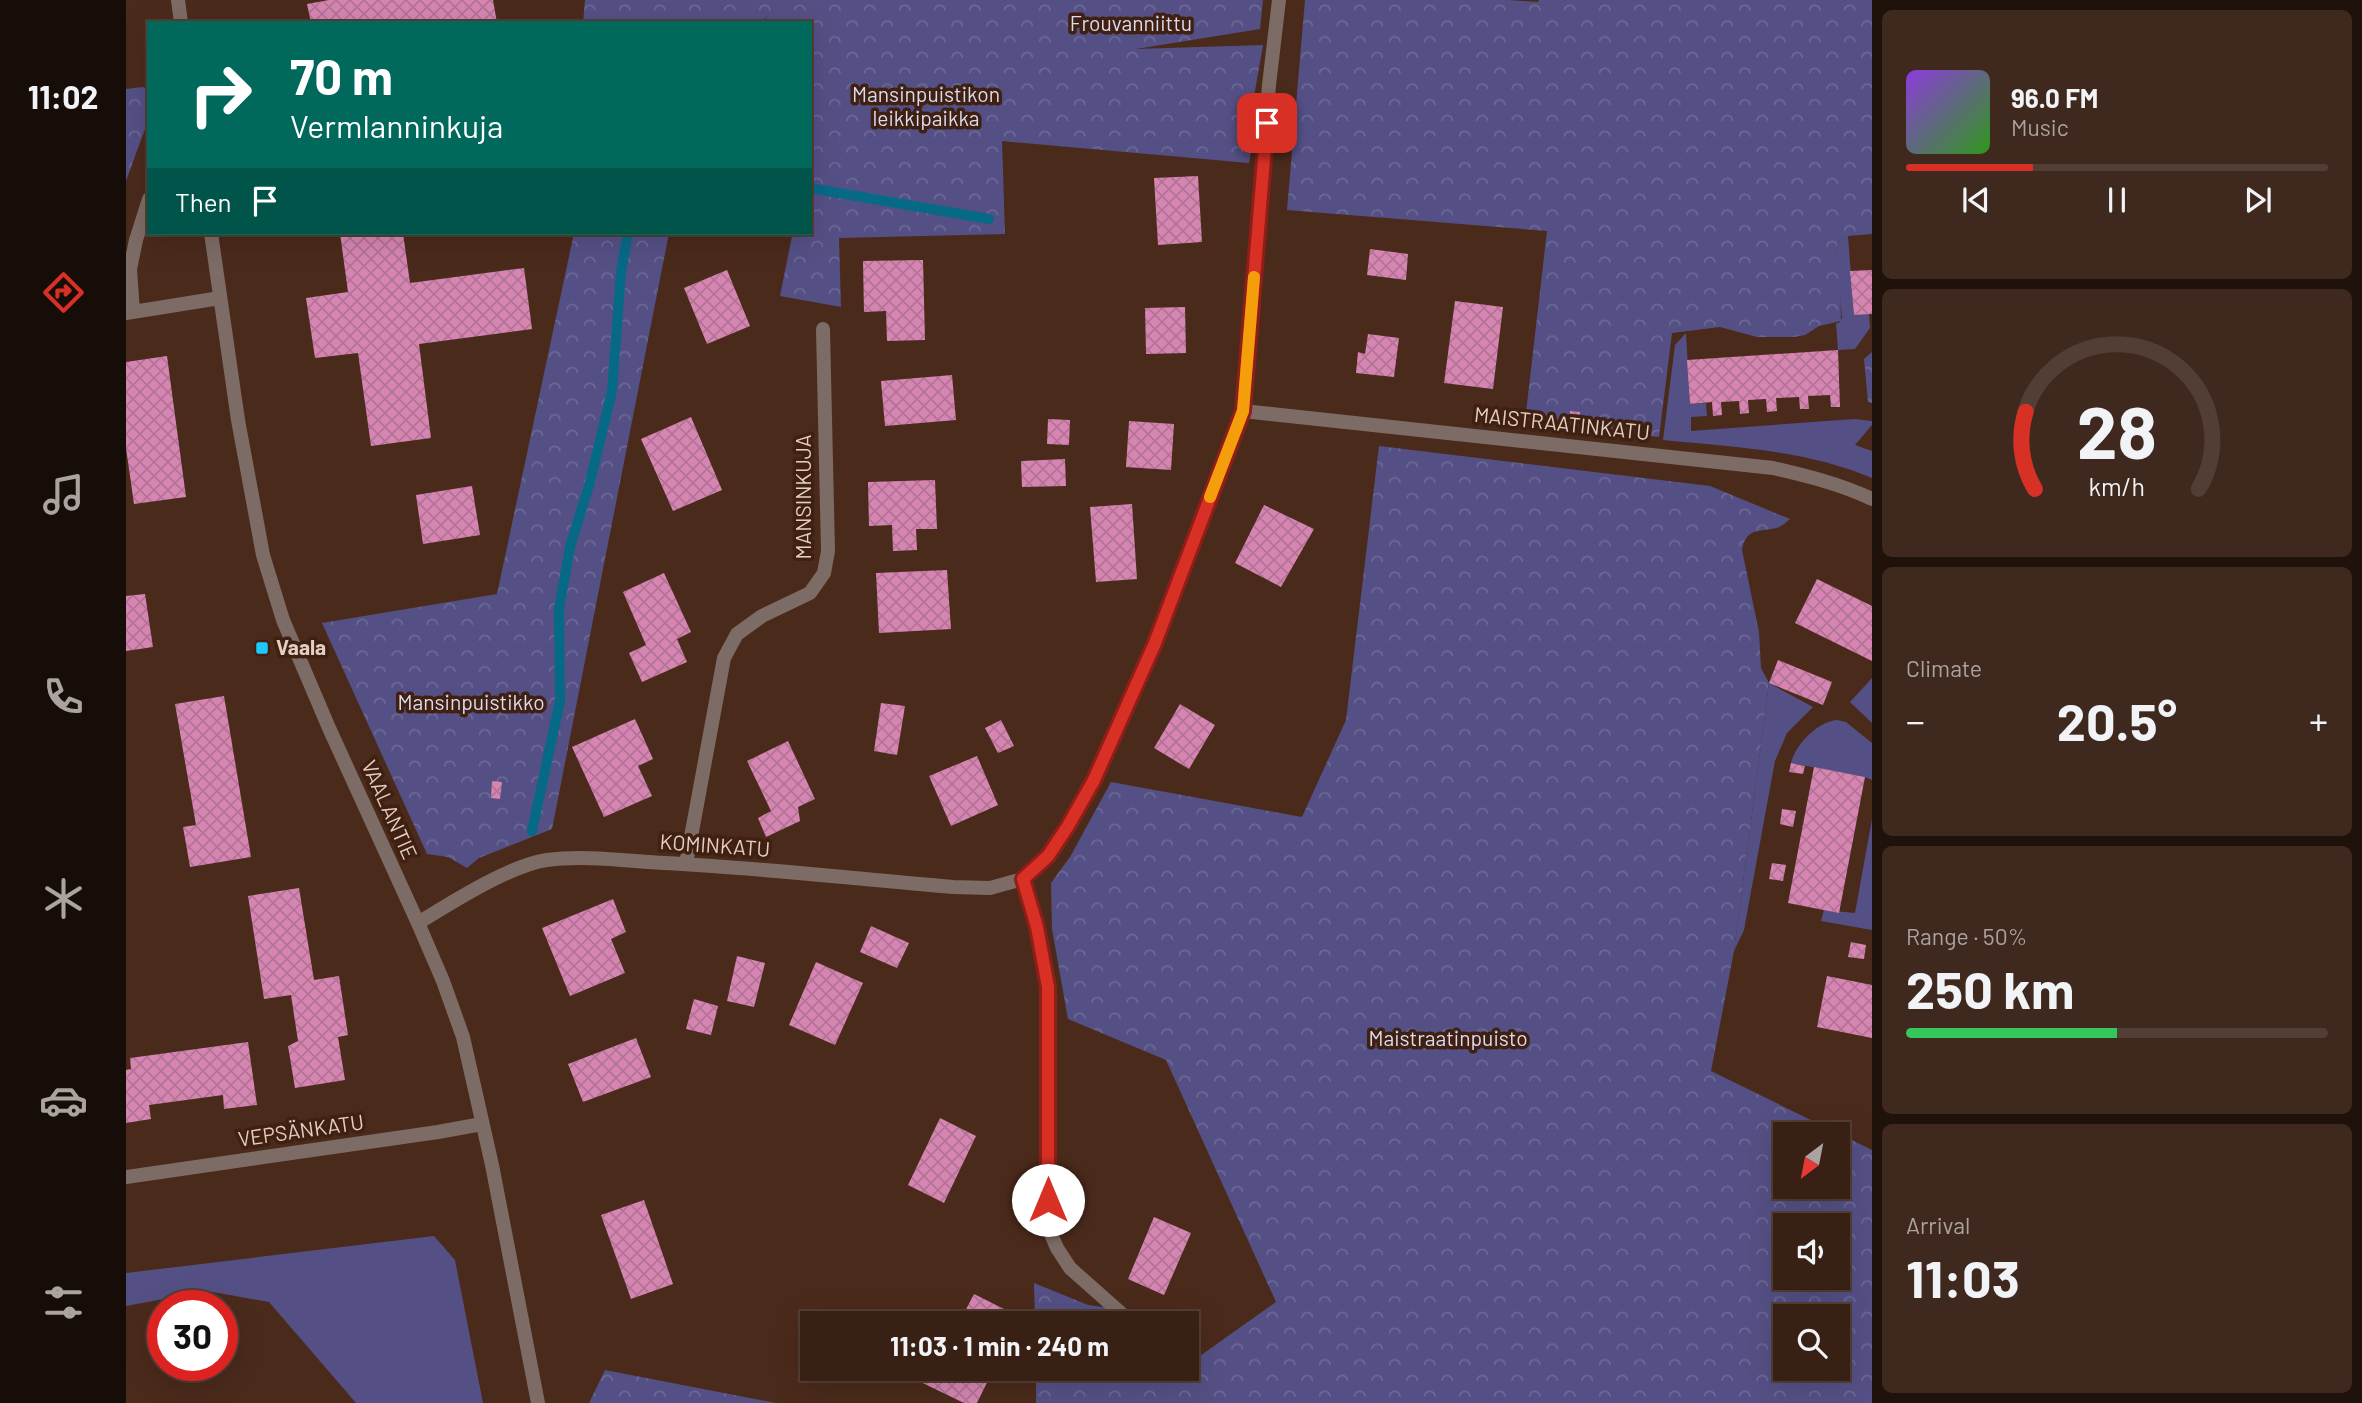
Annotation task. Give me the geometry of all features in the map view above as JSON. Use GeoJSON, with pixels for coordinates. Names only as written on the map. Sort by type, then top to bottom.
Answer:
{"type":"FeatureCollection","features":[{"type":"Feature","properties":{"kind":"street"},"geometry":{"type":"LineString","coordinates":[[178,0],[181,21]]}},
{"type":"Feature","properties":{"kind":"street"},"geometry":{"type":"LineString","coordinates":[[1118,1311],[1070,1268],[1048,1227],[1048,987],[1037,927],[1023,879],[1048,856],[1094,780],[1155,643],[1243,411],[1269,85],[1279,0]]}},
{"type":"Feature","properties":{"kind":"street"},"geometry":{"type":"LineString","coordinates":[[147,205],[130,269],[130,313],[220,298]]}},
{"type":"Feature","properties":{"kind":"street","name":"VAALANTIE"},"geometry":{"type":"LineString","coordinates":[[211,235],[252,502],[263,555],[283,620],[334,740],[418,923],[463,1037],[538,1403]]}},
{"type":"Feature","properties":{"kind":"street","name":"MANSINKUJA"},"geometry":{"type":"LineString","coordinates":[[686,864],[724,658],[737,634],[762,616],[810,593],[824,573],[828,551],[823,329]]}},
{"type":"Feature","properties":{"kind":"street","name":"MAISTRAATINKATU"},"geometry":{"type":"LineString","coordinates":[[1243,411],[1773,468],[1817,478],[1872,499]]}},
{"type":"Feature","properties":{"kind":"street","name":"KOMINKATU"},"geometry":{"type":"LineString","coordinates":[[418,923],[464,895],[546,860],[592,859],[686,864],[953,887],[990,888],[1023,879]]}},
{"type":"Feature","properties":{"kind":"street","name":"VEPSÄNKATU"},"geometry":{"type":"LineString","coordinates":[[126,1177],[482,1124]]}},
{"type":"Feature","properties":{"kind":"green space"},"geometry":{"type":"Polygon","coordinates":[[[585,0],[1263,0],[1260,29],[1136,49],[1263,45],[1249,125],[1252,146],[1249,163],[1002,141],[1005,234],[839,238],[841,307],[780,296],[792,236],[787,235],[812,235],[812,21],[763,21],[768,16],[761,21],[583,21],[585,0]]]}},
{"type":"Feature","properties":{"kind":"green space"},"geometry":{"type":"Polygon","coordinates":[[[1305,0],[1872,0],[1872,234],[1848,236],[1838,243],[1836,251],[1840,272],[1841,321],[1819,326],[1805,335],[1794,337],[1757,337],[1720,327],[1672,333],[1659,437],[1525,421],[1547,231],[1287,210],[1305,0]]]}},
{"type":"Feature","properties":{"kind":"green space"},"geometry":{"type":"Polygon","coordinates":[[[143,87],[147,90],[147,123],[126,181],[126,89],[143,87]]]}},
{"type":"Feature","properties":{"kind":"green space","name":"Mansinpuistikko"},"geometry":{"type":"Polygon","coordinates":[[[574,235],[669,235],[552,829],[479,858],[467,868],[448,857],[427,854],[322,623],[497,594],[574,235]]]}},
{"type":"Feature","properties":{"kind":"green space"},"geometry":{"type":"Polygon","coordinates":[[[1848,236],[1854,315],[1869,314],[1870,328],[1855,349],[1838,350],[1836,323],[1842,318],[1836,251],[1838,243],[1848,236]]]}},
{"type":"Feature","properties":{"kind":"green space"},"geometry":{"type":"Polygon","coordinates":[[[1686,333],[1690,404],[1706,403],[1707,416],[1691,417],[1691,431],[1854,419],[1872,421],[1872,425],[1855,445],[1872,451],[1872,478],[1821,461],[1795,456],[1663,440],[1675,345],[1686,333]]]}},
{"type":"Feature","properties":{"kind":"green space"},"geometry":{"type":"Polygon","coordinates":[[[1872,352],[1872,403],[1868,402],[1864,359],[1872,352]]]}},
{"type":"Feature","properties":{"kind":"green space","name":"Maistraatinpuisto"},"geometry":{"type":"Polygon","coordinates":[[[1379,446],[1710,486],[1790,519],[1782,526],[1750,534],[1742,550],[1759,632],[1761,668],[1769,683],[1734,951],[1711,1071],[1815,1122],[1773,1122],[1773,1199],[1850,1199],[1850,1139],[1872,1150],[1872,1403],[1036,1403],[1036,1381],[1199,1381],[1199,1357],[1276,1302],[1166,1060],[1068,1019],[1052,929],[1051,883],[1070,857],[1111,782],[1302,817],[1346,720],[1379,446]]]}},
{"type":"Feature","properties":{"kind":"green space"},"geometry":{"type":"Polygon","coordinates":[[[1872,678],[1872,723],[1850,702],[1872,678]]]}},
{"type":"Feature","properties":{"kind":"green space"},"geometry":{"type":"Polygon","coordinates":[[[1769,683],[1813,707],[1787,733],[1775,761],[1744,930],[1734,951],[1769,683]]]}},
{"type":"Feature","properties":{"kind":"green space"},"geometry":{"type":"Polygon","coordinates":[[[1837,720],[1846,722],[1872,743],[1872,780],[1791,763],[1797,749],[1808,735],[1822,725],[1837,720]]]}},
{"type":"Feature","properties":{"kind":"green space"},"geometry":{"type":"Polygon","coordinates":[[[1872,819],[1872,930],[1821,921],[1824,910],[1855,913],[1872,819]]]}},
{"type":"Feature","properties":{"kind":"green space"},"geometry":{"type":"Polygon","coordinates":[[[434,1236],[455,1260],[483,1403],[356,1403],[269,1302],[238,1296],[238,1290],[147,1290],[147,1302],[126,1306],[126,1273],[434,1236]]]}},
{"type":"Feature","properties":{"kind":"green space"},"geometry":{"type":"Polygon","coordinates":[[[1034,1283],[1088,1305],[1125,1311],[1035,1311],[1034,1283]]]}},
{"type":"Feature","properties":{"kind":"green space"},"geometry":{"type":"Polygon","coordinates":[[[605,1370],[776,1403],[589,1403],[605,1370]]]}},
{"type":"Feature","properties":{"kind":"building"},"geometry":{"type":"Polygon","coordinates":[[[329,0],[493,0],[497,21],[311,21],[307,4],[329,0]]]}},
{"type":"Feature","properties":{"kind":"building"},"geometry":{"type":"Polygon","coordinates":[[[1198,176],[1202,242],[1158,245],[1154,178],[1198,176]]]}},
{"type":"Feature","properties":{"kind":"building"},"geometry":{"type":"Polygon","coordinates":[[[340,235],[403,235],[410,283],[524,268],[532,329],[419,344],[431,438],[371,446],[358,353],[315,358],[306,298],[348,292],[340,235]]]}},
{"type":"Feature","properties":{"kind":"building"},"geometry":{"type":"Polygon","coordinates":[[[1370,249],[1408,254],[1406,280],[1367,275],[1370,249]]]}},
{"type":"Feature","properties":{"kind":"building"},"geometry":{"type":"Polygon","coordinates":[[[923,260],[925,340],[887,341],[886,311],[864,312],[863,261],[923,260]]]}},
{"type":"Feature","properties":{"kind":"building"},"geometry":{"type":"Polygon","coordinates":[[[727,270],[750,326],[707,344],[684,288],[727,270]]]}},
{"type":"Feature","properties":{"kind":"building"},"geometry":{"type":"Polygon","coordinates":[[[1872,270],[1872,314],[1854,315],[1850,271],[1872,270]]]}},
{"type":"Feature","properties":{"kind":"building"},"geometry":{"type":"Polygon","coordinates":[[[1455,301],[1503,307],[1493,389],[1444,383],[1455,301]]]}},
{"type":"Feature","properties":{"kind":"building"},"geometry":{"type":"Polygon","coordinates":[[[1185,307],[1186,353],[1146,354],[1145,308],[1185,307]]]}},
{"type":"Feature","properties":{"kind":"building"},"geometry":{"type":"Polygon","coordinates":[[[1368,334],[1399,338],[1394,377],[1356,373],[1358,352],[1365,354],[1368,334]]]}},
{"type":"Feature","properties":{"kind":"building"},"geometry":{"type":"Polygon","coordinates":[[[1838,350],[1840,407],[1831,407],[1830,395],[1808,396],[1809,409],[1800,409],[1799,397],[1776,398],[1777,411],[1767,412],[1766,399],[1748,400],[1749,413],[1740,414],[1739,401],[1721,402],[1722,415],[1713,416],[1712,402],[1690,404],[1687,360],[1838,350]]]}},
{"type":"Feature","properties":{"kind":"building"},"geometry":{"type":"Polygon","coordinates":[[[167,356],[186,497],[134,504],[126,448],[126,362],[167,356]]]}},
{"type":"Feature","properties":{"kind":"building"},"geometry":{"type":"Polygon","coordinates":[[[952,375],[956,420],[885,426],[881,381],[952,375]]]}},
{"type":"Feature","properties":{"kind":"building"},"geometry":{"type":"Polygon","coordinates":[[[1570,411],[1580,412],[1579,421],[1570,420],[1570,411]]]}},
{"type":"Feature","properties":{"kind":"building"},"geometry":{"type":"Polygon","coordinates":[[[691,417],[722,490],[673,511],[641,439],[691,417]]]}},
{"type":"Feature","properties":{"kind":"building"},"geometry":{"type":"Polygon","coordinates":[[[1048,419],[1070,420],[1069,445],[1047,444],[1048,419]]]}},
{"type":"Feature","properties":{"kind":"building"},"geometry":{"type":"Polygon","coordinates":[[[1129,421],[1174,424],[1171,470],[1126,467],[1129,421]]]}},
{"type":"Feature","properties":{"kind":"building"},"geometry":{"type":"Polygon","coordinates":[[[1065,459],[1066,486],[1022,487],[1021,461],[1065,459]]]}},
{"type":"Feature","properties":{"kind":"building"},"geometry":{"type":"Polygon","coordinates":[[[935,480],[937,529],[916,529],[917,550],[893,551],[892,525],[869,526],[868,482],[935,480]]]}},
{"type":"Feature","properties":{"kind":"building"},"geometry":{"type":"Polygon","coordinates":[[[472,486],[480,535],[423,544],[416,495],[472,486]]]}},
{"type":"Feature","properties":{"kind":"building"},"geometry":{"type":"Polygon","coordinates":[[[1132,504],[1137,579],[1096,582],[1090,507],[1132,504]]]}},
{"type":"Feature","properties":{"kind":"building"},"geometry":{"type":"Polygon","coordinates":[[[1264,505],[1314,529],[1281,587],[1235,563],[1264,505]]]}},
{"type":"Feature","properties":{"kind":"building"},"geometry":{"type":"Polygon","coordinates":[[[947,570],[951,629],[879,633],[876,573],[947,570]]]}},
{"type":"Feature","properties":{"kind":"building"},"geometry":{"type":"Polygon","coordinates":[[[664,573],[691,632],[677,639],[687,662],[642,682],[629,653],[646,645],[623,592],[664,573]]]}},
{"type":"Feature","properties":{"kind":"building"},"geometry":{"type":"Polygon","coordinates":[[[1817,579],[1872,606],[1872,661],[1795,623],[1817,579]]]}},
{"type":"Feature","properties":{"kind":"building"},"geometry":{"type":"Polygon","coordinates":[[[145,594],[153,647],[126,651],[126,596],[145,594]]]}},
{"type":"Feature","properties":{"kind":"building"},"geometry":{"type":"Polygon","coordinates":[[[1778,660],[1832,682],[1823,705],[1769,683],[1778,660]]]}},
{"type":"Feature","properties":{"kind":"building"},"geometry":{"type":"Polygon","coordinates":[[[224,696],[251,857],[190,867],[183,827],[196,825],[175,704],[224,696]]]}},
{"type":"Feature","properties":{"kind":"building"},"geometry":{"type":"Polygon","coordinates":[[[881,703],[905,706],[897,755],[874,751],[881,703]]]}},
{"type":"Feature","properties":{"kind":"building"},"geometry":{"type":"Polygon","coordinates":[[[1180,704],[1215,725],[1189,769],[1154,748],[1180,704]]]}},
{"type":"Feature","properties":{"kind":"building"},"geometry":{"type":"Polygon","coordinates":[[[635,719],[653,759],[638,766],[652,796],[604,817],[572,747],[635,719]]]}},
{"type":"Feature","properties":{"kind":"building"},"geometry":{"type":"Polygon","coordinates":[[[1001,720],[1014,746],[998,753],[985,728],[1001,720]]]}},
{"type":"Feature","properties":{"kind":"building"},"geometry":{"type":"Polygon","coordinates":[[[788,741],[815,799],[798,807],[800,821],[766,837],[758,818],[771,811],[747,761],[788,741]]]}},
{"type":"Feature","properties":{"kind":"building"},"geometry":{"type":"Polygon","coordinates":[[[977,756],[998,805],[951,826],[929,776],[977,756]]]}},
{"type":"Feature","properties":{"kind":"building"},"geometry":{"type":"Polygon","coordinates":[[[1791,763],[1805,766],[1803,774],[1789,772],[1791,763]]]}},
{"type":"Feature","properties":{"kind":"building"},"geometry":{"type":"Polygon","coordinates":[[[1814,767],[1865,777],[1839,913],[1788,903],[1814,767]]]}},
{"type":"Feature","properties":{"kind":"building"},"geometry":{"type":"Polygon","coordinates":[[[492,781],[502,782],[500,799],[491,798],[492,781]]]}},
{"type":"Feature","properties":{"kind":"building"},"geometry":{"type":"Polygon","coordinates":[[[1782,809],[1796,811],[1793,827],[1780,824],[1782,809]]]}},
{"type":"Feature","properties":{"kind":"building"},"geometry":{"type":"Polygon","coordinates":[[[1772,863],[1786,865],[1783,881],[1769,879],[1772,863]]]}},
{"type":"Feature","properties":{"kind":"building"},"geometry":{"type":"Polygon","coordinates":[[[299,888],[314,980],[339,976],[348,1035],[338,1037],[345,1080],[295,1088],[288,1046],[298,1041],[291,995],[264,999],[248,896],[299,888]]]}},
{"type":"Feature","properties":{"kind":"building"},"geometry":{"type":"Polygon","coordinates":[[[613,899],[626,932],[611,939],[625,973],[570,996],[542,928],[613,899]]]}},
{"type":"Feature","properties":{"kind":"building"},"geometry":{"type":"Polygon","coordinates":[[[871,926],[909,943],[897,968],[860,952],[871,926]]]}},
{"type":"Feature","properties":{"kind":"building"},"geometry":{"type":"Polygon","coordinates":[[[1851,942],[1866,945],[1864,959],[1848,957],[1851,942]]]}},
{"type":"Feature","properties":{"kind":"building"},"geometry":{"type":"Polygon","coordinates":[[[737,956],[765,963],[754,1007],[727,1001],[737,956]]]}},
{"type":"Feature","properties":{"kind":"building"},"geometry":{"type":"Polygon","coordinates":[[[816,962],[863,983],[835,1045],[789,1025],[816,962]]]}},
{"type":"Feature","properties":{"kind":"building"},"geometry":{"type":"Polygon","coordinates":[[[1827,976],[1872,985],[1872,1038],[1817,1027],[1827,976]]]}},
{"type":"Feature","properties":{"kind":"building"},"geometry":{"type":"Polygon","coordinates":[[[694,999],[718,1006],[711,1035],[686,1029],[694,999]]]}},
{"type":"Feature","properties":{"kind":"building"},"geometry":{"type":"Polygon","coordinates":[[[636,1038],[651,1077],[583,1102],[568,1064],[636,1038]]]}},
{"type":"Feature","properties":{"kind":"building"},"geometry":{"type":"Polygon","coordinates":[[[248,1042],[257,1105],[224,1109],[223,1095],[149,1105],[151,1119],[126,1123],[126,1070],[131,1069],[130,1058],[248,1042]]]}},
{"type":"Feature","properties":{"kind":"building"},"geometry":{"type":"Polygon","coordinates":[[[940,1118],[976,1136],[944,1203],[908,1185],[940,1118]]]}},
{"type":"Feature","properties":{"kind":"building"},"geometry":{"type":"Polygon","coordinates":[[[644,1200],[673,1284],[631,1299],[601,1215],[644,1200]]]}},
{"type":"Feature","properties":{"kind":"building"},"geometry":{"type":"Polygon","coordinates":[[[1154,1217],[1191,1233],[1164,1295],[1128,1279],[1154,1217]]]}},
{"type":"Feature","properties":{"kind":"building"},"geometry":{"type":"Polygon","coordinates":[[[974,1294],[1008,1311],[965,1311],[974,1294]]]}},
{"type":"Feature","properties":{"kind":"building"},"geometry":{"type":"Polygon","coordinates":[[[919,1381],[988,1381],[977,1403],[964,1403],[919,1381]]]}},
{"type":"Feature","properties":{"kind":"waterway"},"geometry":{"type":"LineString","coordinates":[[812,188],[989,219]]}},
{"type":"Feature","properties":{"kind":"waterway"},"geometry":{"type":"LineString","coordinates":[[532,831],[560,701],[559,609],[570,547],[590,482],[612,391],[621,272],[628,235]]}},
{"type":"Feature","properties":{"kind":"slow traffic"},"geometry":{"type":"LineString","coordinates":[[1210,497],[1243,411],[1254,277]]}},
{"type":"Feature","properties":{"kind":"place","name":"Vaala"},"geometry":{"type":"Point","coordinates":[262,648]}},
{"type":"Feature","properties":{"kind":"route"},"geometry":{"type":"LineString","coordinates":[[1048,1200],[1048,987],[1037,927],[1023,879],[1048,856],[1094,780],[1155,643],[1243,411],[1267,123]]}},
{"type":"Feature","properties":{"kind":"park label","name":"Frouvanniittu"},"geometry":{"type":"Point","coordinates":[1131,24]}},
{"type":"Feature","properties":{"kind":"park label","name":"Mansinpuistikon leikkipaikka"},"geometry":{"type":"Point","coordinates":[926,107]}}]}
